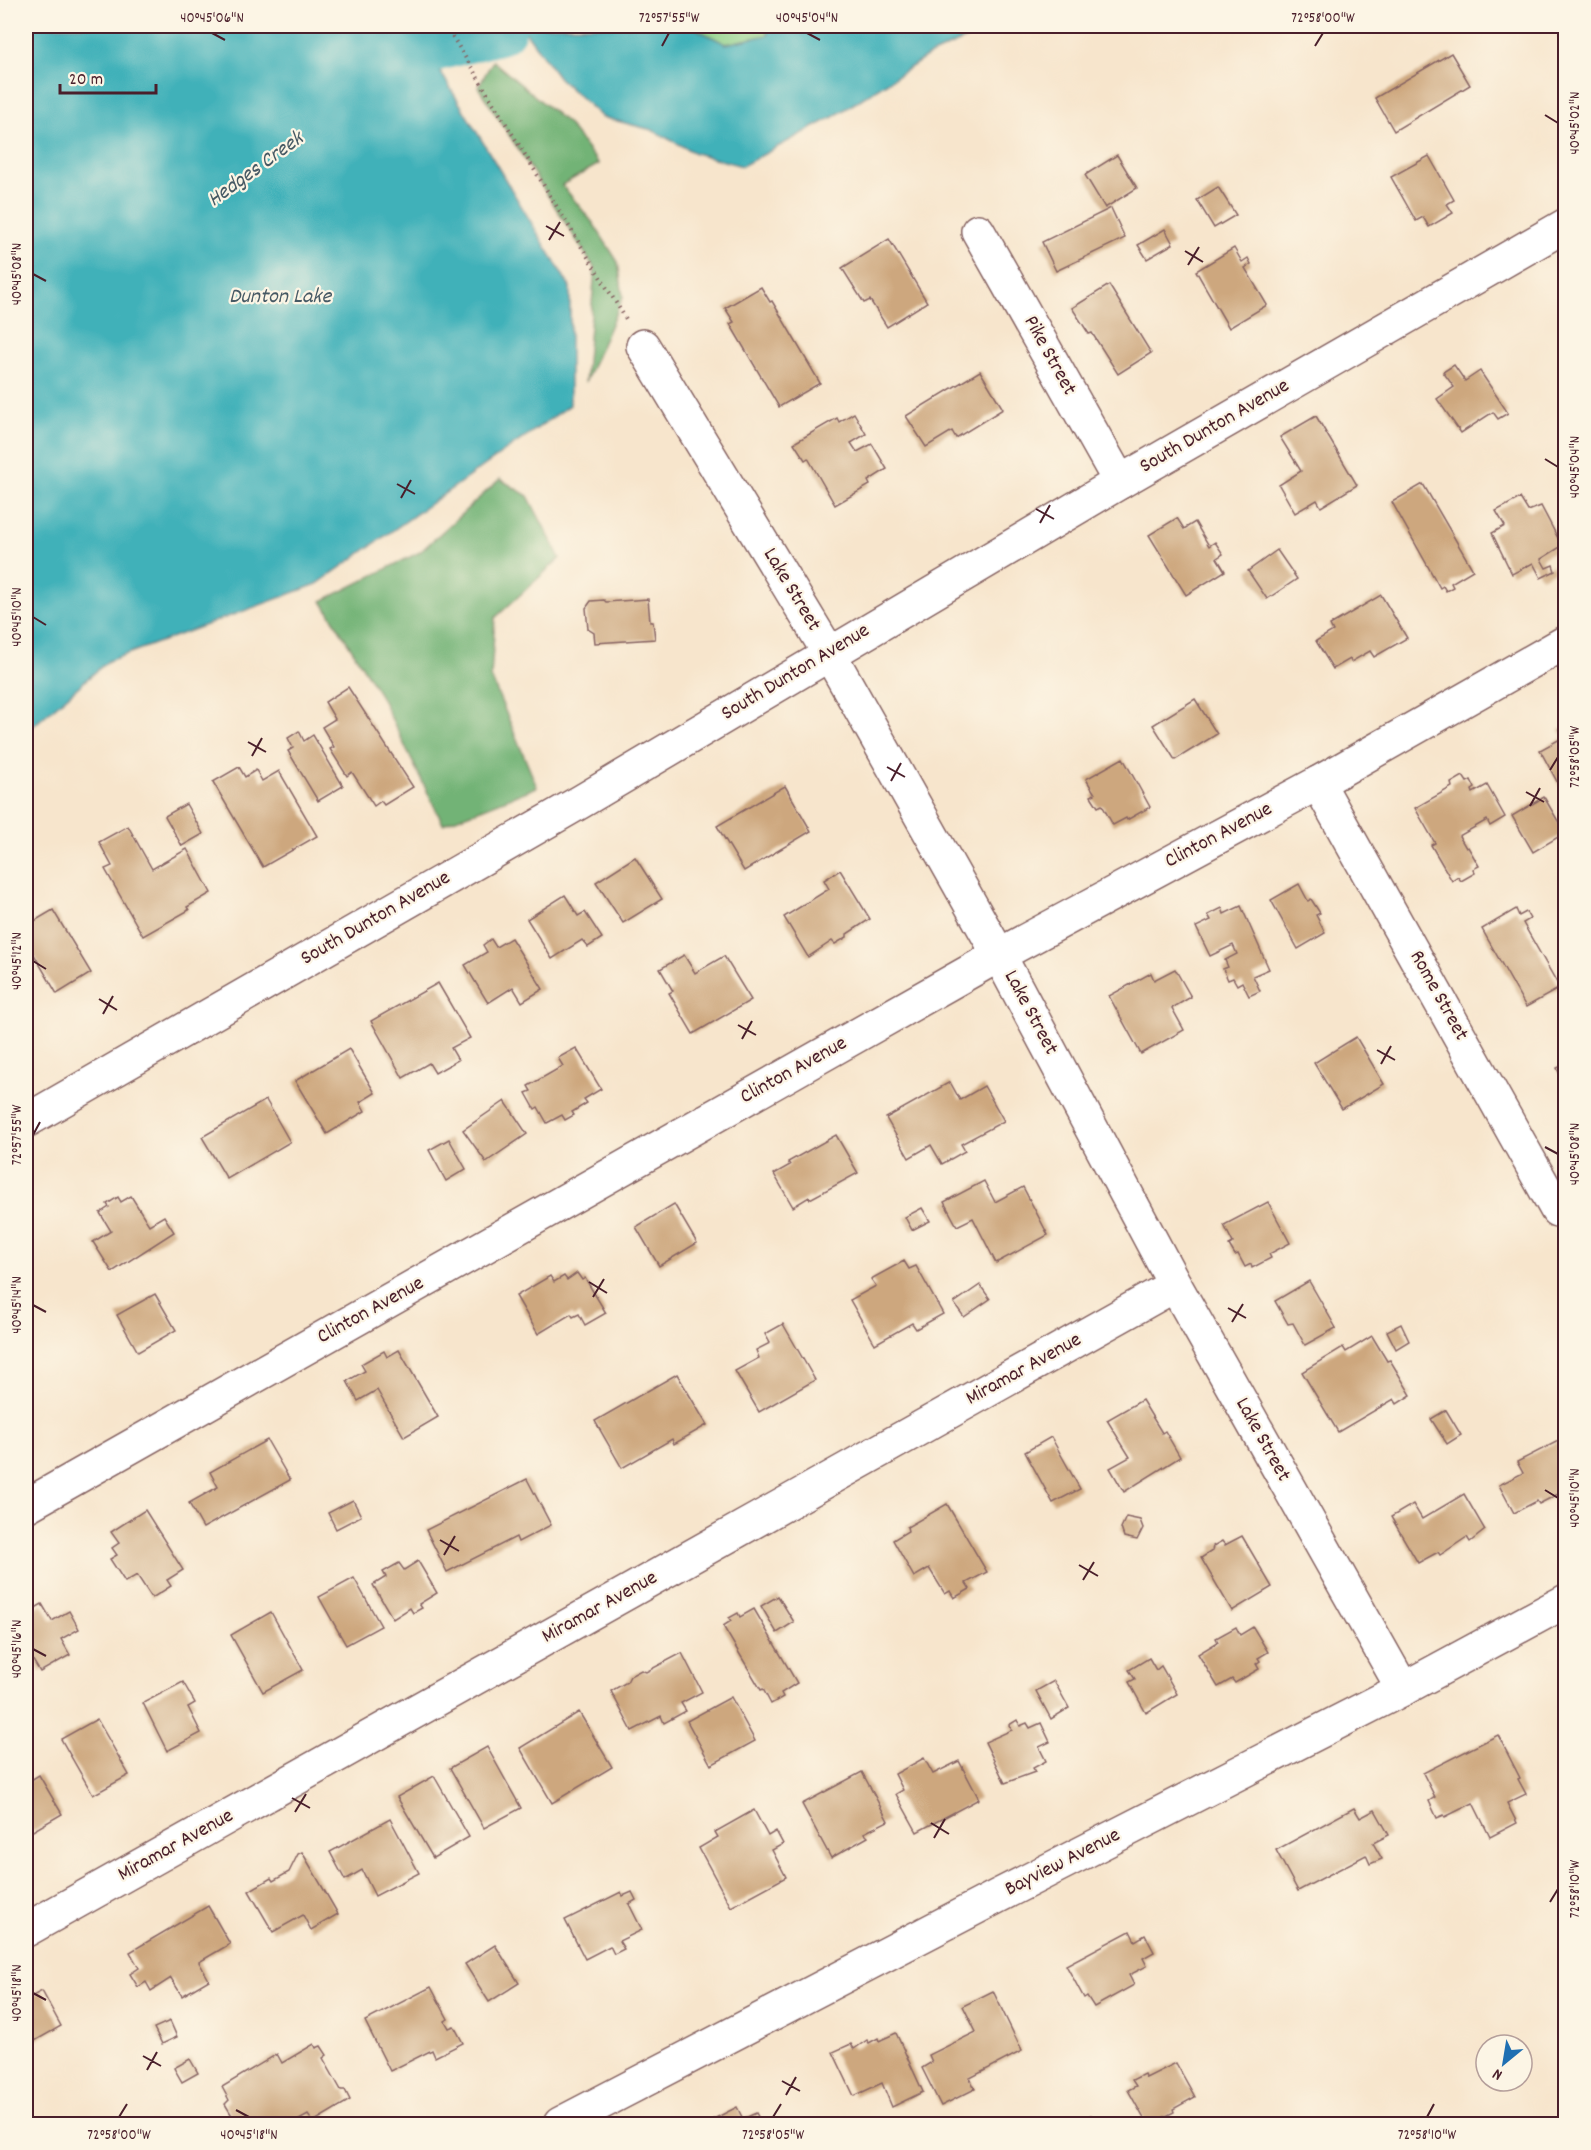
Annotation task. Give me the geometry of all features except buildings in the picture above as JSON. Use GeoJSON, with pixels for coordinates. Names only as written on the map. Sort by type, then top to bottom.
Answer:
{"type":"FeatureCollection","features":[{"type":"Feature","properties":{"kind":"street","name":"South Dunton Avenue"},"geometry":{"type":"LineString","coordinates":[[26,1121],[582,801],[1120,482],[1566,225]]}},
{"type":"Feature","properties":{"kind":"street","name":"Pike Street"},"geometry":{"type":"LineString","coordinates":[[978,231],[1120,482]]}},
{"type":"Feature","properties":{"kind":"street","name":"Lake Street"},"geometry":{"type":"LineString","coordinates":[[642,346],[829,653],[999,955],[1175,1286],[1403,1689]]}},
{"type":"Feature","properties":{"kind":"street","name":"Clinton Avenue"},"geometry":{"type":"LineString","coordinates":[[26,1506],[999,955],[1318,783],[1566,642]]}},
{"type":"Feature","properties":{"kind":"street","name":"Rome Street"},"geometry":{"type":"LineString","coordinates":[[1318,783],[1557,1210]]}},
{"type":"Feature","properties":{"kind":"street","name":"Miramar Avenue"},"geometry":{"type":"LineString","coordinates":[[26,1930],[1175,1286]]}},
{"type":"Feature","properties":{"kind":"street","name":"Bayview Avenue"},"geometry":{"type":"LineString","coordinates":[[560,2124],[1403,1689],[1566,1601]]}},
{"type":"Feature","properties":{"kind":"path"},"geometry":{"type":"LineString","coordinates":[[446,26],[642,346]]}},
{"type":"Feature","properties":{"kind":"green space"},"geometry":{"type":"Polygon","coordinates":[[[690,26],[766,26],[769,35],[726,44],[690,26]]]}},
{"type":"Feature","properties":{"kind":"green space"},"geometry":{"type":"Polygon","coordinates":[[[493,61],[567,123],[599,164],[562,185],[593,223],[618,262],[623,297],[585,383],[595,269],[478,87],[493,61]]]}},
{"type":"Feature","properties":{"kind":"green space"},"geometry":{"type":"Polygon","coordinates":[[[500,479],[528,496],[560,558],[495,618],[491,677],[537,787],[443,824],[380,695],[322,601],[420,552],[500,479]]]}},
{"type":"Feature","properties":{"kind":"water","name":"Dunton Lake"},"geometry":{"type":"Polygon","coordinates":[[[26,26],[413,26],[570,287],[570,405],[317,584],[108,661],[26,732],[26,26]]]}},
{"type":"Feature","properties":{"kind":"water"},"geometry":{"type":"Polygon","coordinates":[[[521,26],[690,26],[726,44],[768,35],[766,26],[994,26],[928,56],[833,117],[742,166],[695,153],[652,130],[602,117],[559,78],[521,26]]]}},
{"type":"Feature","properties":{"kind":"waterway","name":"Hedges Creek"},"geometry":{"type":"LineString","coordinates":[[360,93],[425,45],[498,26]]}}]}
